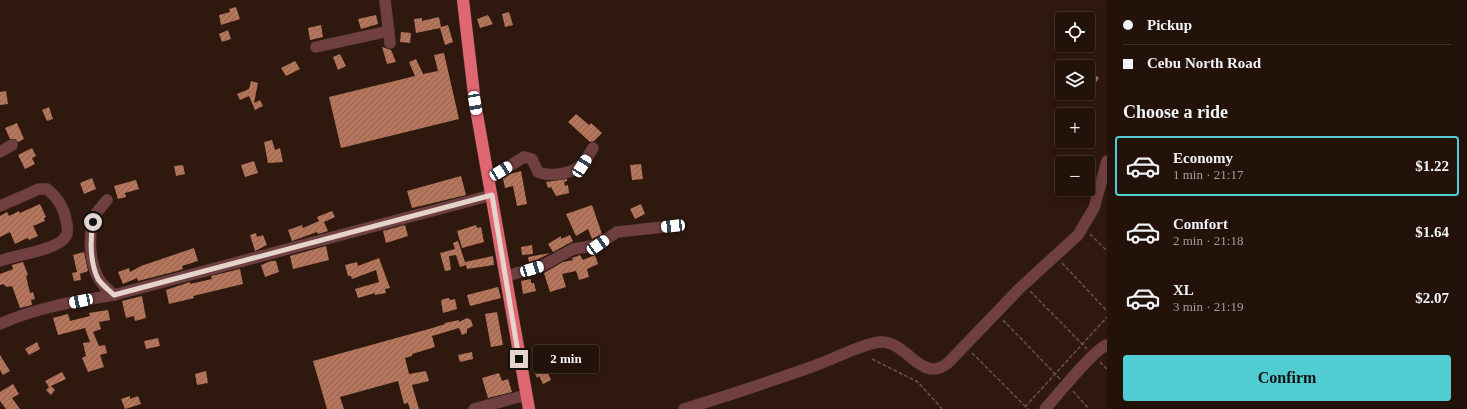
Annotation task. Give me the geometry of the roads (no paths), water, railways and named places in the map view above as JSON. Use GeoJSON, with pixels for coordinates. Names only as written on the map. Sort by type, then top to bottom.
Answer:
{"type":"FeatureCollection","features":[{"type":"Feature","properties":{"kind":"highway"},"geometry":{"type":"LineString","coordinates":[[463,0],[474,96],[529,409]]}},
{"type":"Feature","properties":{"kind":"street"},"geometry":{"type":"LineString","coordinates":[[385,0],[390,43]]}},
{"type":"Feature","properties":{"kind":"street"},"geometry":{"type":"LineString","coordinates":[[316,47],[389,31]]}},
{"type":"Feature","properties":{"kind":"street"},"geometry":{"type":"LineString","coordinates":[[0,152],[12,146]]}},
{"type":"Feature","properties":{"kind":"street"},"geometry":{"type":"LineString","coordinates":[[489,179],[524,157],[532,159],[538,172],[546,176],[573,170],[582,166],[593,148]]}},
{"type":"Feature","properties":{"kind":"street"},"geometry":{"type":"LineString","coordinates":[[684,409],[810,368],[866,345],[883,342],[897,346],[928,370],[939,370],[965,346],[1024,284],[1078,235],[1094,208],[1107,161]]}},
{"type":"Feature","properties":{"kind":"street"},"geometry":{"type":"LineString","coordinates":[[0,206],[39,189],[47,190],[59,202],[65,213],[68,229],[62,241],[47,248],[0,261]]}},
{"type":"Feature","properties":{"kind":"street"},"geometry":{"type":"LineString","coordinates":[[0,324],[52,307],[114,295],[492,195]]}},
{"type":"Feature","properties":{"kind":"street"},"geometry":{"type":"LineString","coordinates":[[107,200],[97,212],[93,222],[90,241],[94,267],[99,280],[114,295]]}},
{"type":"Feature","properties":{"kind":"street"},"geometry":{"type":"LineString","coordinates":[[506,276],[542,266],[573,249],[598,245],[617,232],[673,226]]}},
{"type":"Feature","properties":{"kind":"street"},"geometry":{"type":"LineString","coordinates":[[1045,409],[1093,355],[1103,346],[1107,345]]}},
{"type":"Feature","properties":{"kind":"street"},"geometry":{"type":"LineString","coordinates":[[474,409],[526,395]]}}]}
